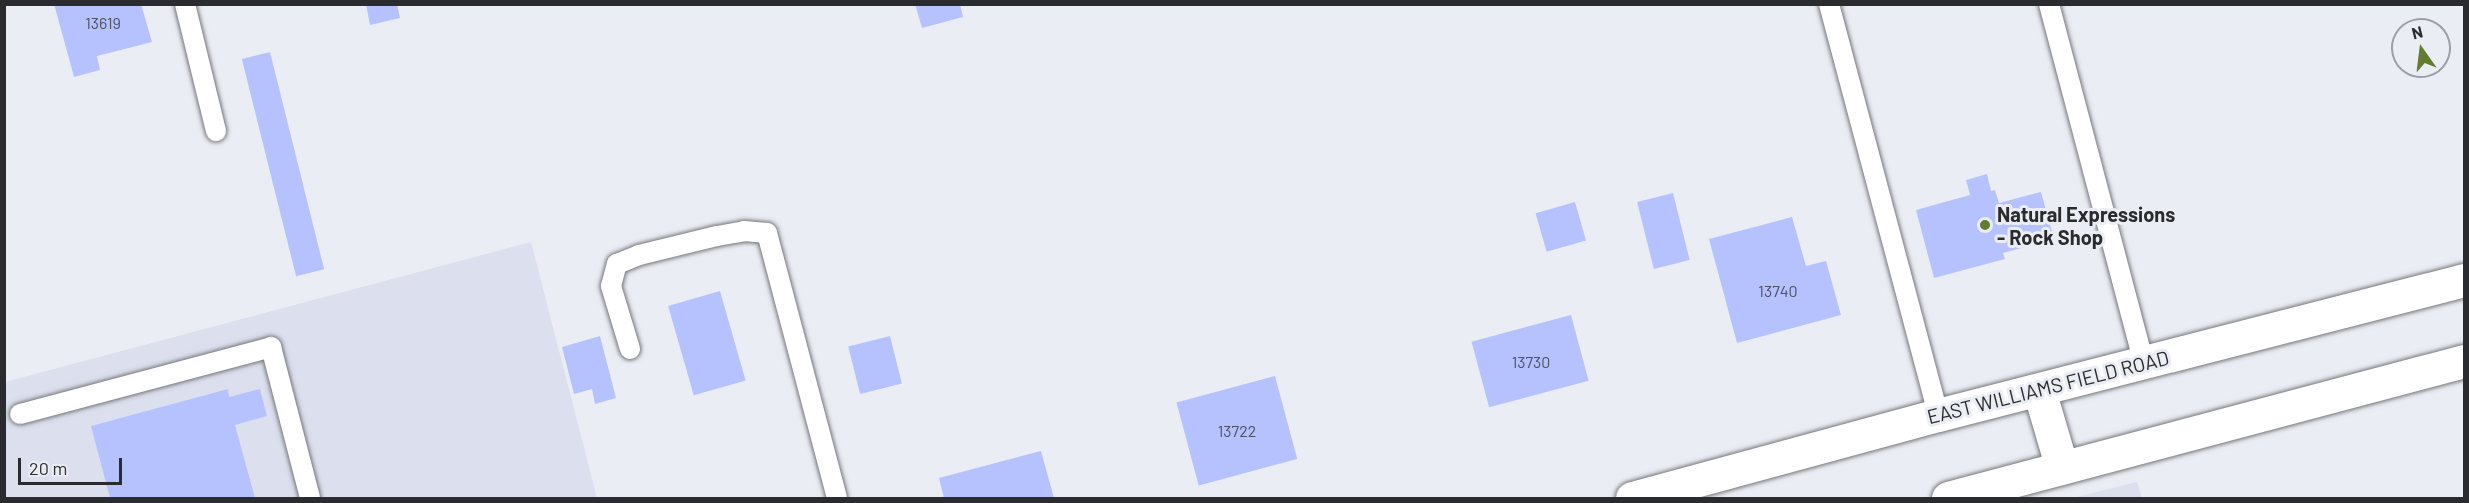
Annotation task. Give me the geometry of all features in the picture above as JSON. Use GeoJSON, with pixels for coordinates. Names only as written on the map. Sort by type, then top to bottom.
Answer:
{"type":"FeatureCollection","features":[{"type":"Feature","properties":{"kind":"main road","name":"EAST WILLIAMS FIELD ROAD"},"geometry":{"type":"LineString","coordinates":[[1632,498],[1938,415],[2464,280]]}},
{"type":"Feature","properties":{"kind":"main road"},"geometry":{"type":"LineString","coordinates":[[1948,498],[2464,361]]}},
{"type":"Feature","properties":{"kind":"main road"},"geometry":{"type":"LineString","coordinates":[[2039,390],[2062,468]]}},
{"type":"Feature","properties":{"kind":"lane"},"geometry":{"type":"LineString","coordinates":[[185,4],[216,132]]}},
{"type":"Feature","properties":{"kind":"lane"},"geometry":{"type":"LineString","coordinates":[[1829,4],[1938,415]]}},
{"type":"Feature","properties":{"kind":"lane"},"geometry":{"type":"LineString","coordinates":[[2049,4],[2144,363]]}},
{"type":"Feature","properties":{"kind":"lane"},"geometry":{"type":"LineString","coordinates":[[630,349],[611,286],[617,264],[639,255],[717,236],[744,231],[767,233],[837,498]]}},
{"type":"Feature","properties":{"kind":"lane"},"geometry":{"type":"LineString","coordinates":[[20,414],[271,347],[310,498]]}},
{"type":"Feature","properties":{"kind":"shaded area"},"geometry":{"type":"Polygon","coordinates":[[[531,242],[597,498],[5,498],[5,382],[531,242]]]}},
{"type":"Feature","properties":{"kind":"shaded area"},"geometry":{"type":"Polygon","coordinates":[[[2137,482],[2142,498],[2073,498],[2137,482]]]}},
{"type":"Feature","properties":{"kind":"building"},"geometry":{"type":"Polygon","coordinates":[[[54,4],[141,4],[152,42],[97,56],[100,70],[74,77],[54,4]]]}},
{"type":"Feature","properties":{"kind":"building"},"geometry":{"type":"Polygon","coordinates":[[[366,4],[397,4],[400,18],[370,25],[366,4]]]}},
{"type":"Feature","properties":{"kind":"building"},"geometry":{"type":"Polygon","coordinates":[[[915,4],[960,4],[963,17],[922,28],[915,4]]]}},
{"type":"Feature","properties":{"kind":"building"},"geometry":{"type":"Polygon","coordinates":[[[270,52],[324,269],[296,276],[242,59],[270,52]]]}},
{"type":"Feature","properties":{"kind":"building","name":"Natural Expressions - Rock Shop"},"geometry":{"type":"Polygon","coordinates":[[[1987,174],[1991,191],[1995,190],[1999,203],[2041,192],[2054,239],[2003,253],[2005,259],[1934,278],[1916,210],[1970,195],[1966,180],[1987,174]]]}},
{"type":"Feature","properties":{"kind":"building"},"geometry":{"type":"Polygon","coordinates":[[[1673,193],[1690,260],[1654,269],[1637,202],[1673,193]]]}},
{"type":"Feature","properties":{"kind":"building"},"geometry":{"type":"Polygon","coordinates":[[[1575,202],[1586,240],[1547,252],[1536,213],[1575,202]]]}},
{"type":"Feature","properties":{"kind":"building"},"geometry":{"type":"Polygon","coordinates":[[[1792,217],[1806,266],[1826,261],[1841,315],[1737,343],[1709,239],[1792,217]]]}},
{"type":"Feature","properties":{"kind":"building"},"geometry":{"type":"Polygon","coordinates":[[[720,291],[746,380],[694,395],[668,306],[720,291]]]}},
{"type":"Feature","properties":{"kind":"building"},"geometry":{"type":"Polygon","coordinates":[[[1571,315],[1589,381],[1489,407],[1472,342],[1571,315]]]}},
{"type":"Feature","properties":{"kind":"building"},"geometry":{"type":"Polygon","coordinates":[[[600,336],[616,398],[595,404],[592,389],[574,394],[562,347],[600,336]]]}},
{"type":"Feature","properties":{"kind":"building"},"geometry":{"type":"Polygon","coordinates":[[[890,336],[902,384],[860,394],[848,346],[890,336]]]}},
{"type":"Feature","properties":{"kind":"building"},"geometry":{"type":"Polygon","coordinates":[[[1275,376],[1297,459],[1199,485],[1176,402],[1275,376]]]}},
{"type":"Feature","properties":{"kind":"building"},"geometry":{"type":"Polygon","coordinates":[[[228,389],[229,397],[260,389],[267,416],[235,425],[255,498],[110,498],[91,426],[228,389]]]}},
{"type":"Feature","properties":{"kind":"building"},"geometry":{"type":"Polygon","coordinates":[[[1041,451],[1054,498],[944,498],[939,478],[1041,451]]]}},
{"type":"Feature","properties":{"kind":"place","name":"Natural Expressions - Rock Shop"},"geometry":{"type":"Point","coordinates":[1985,225]}}]}
